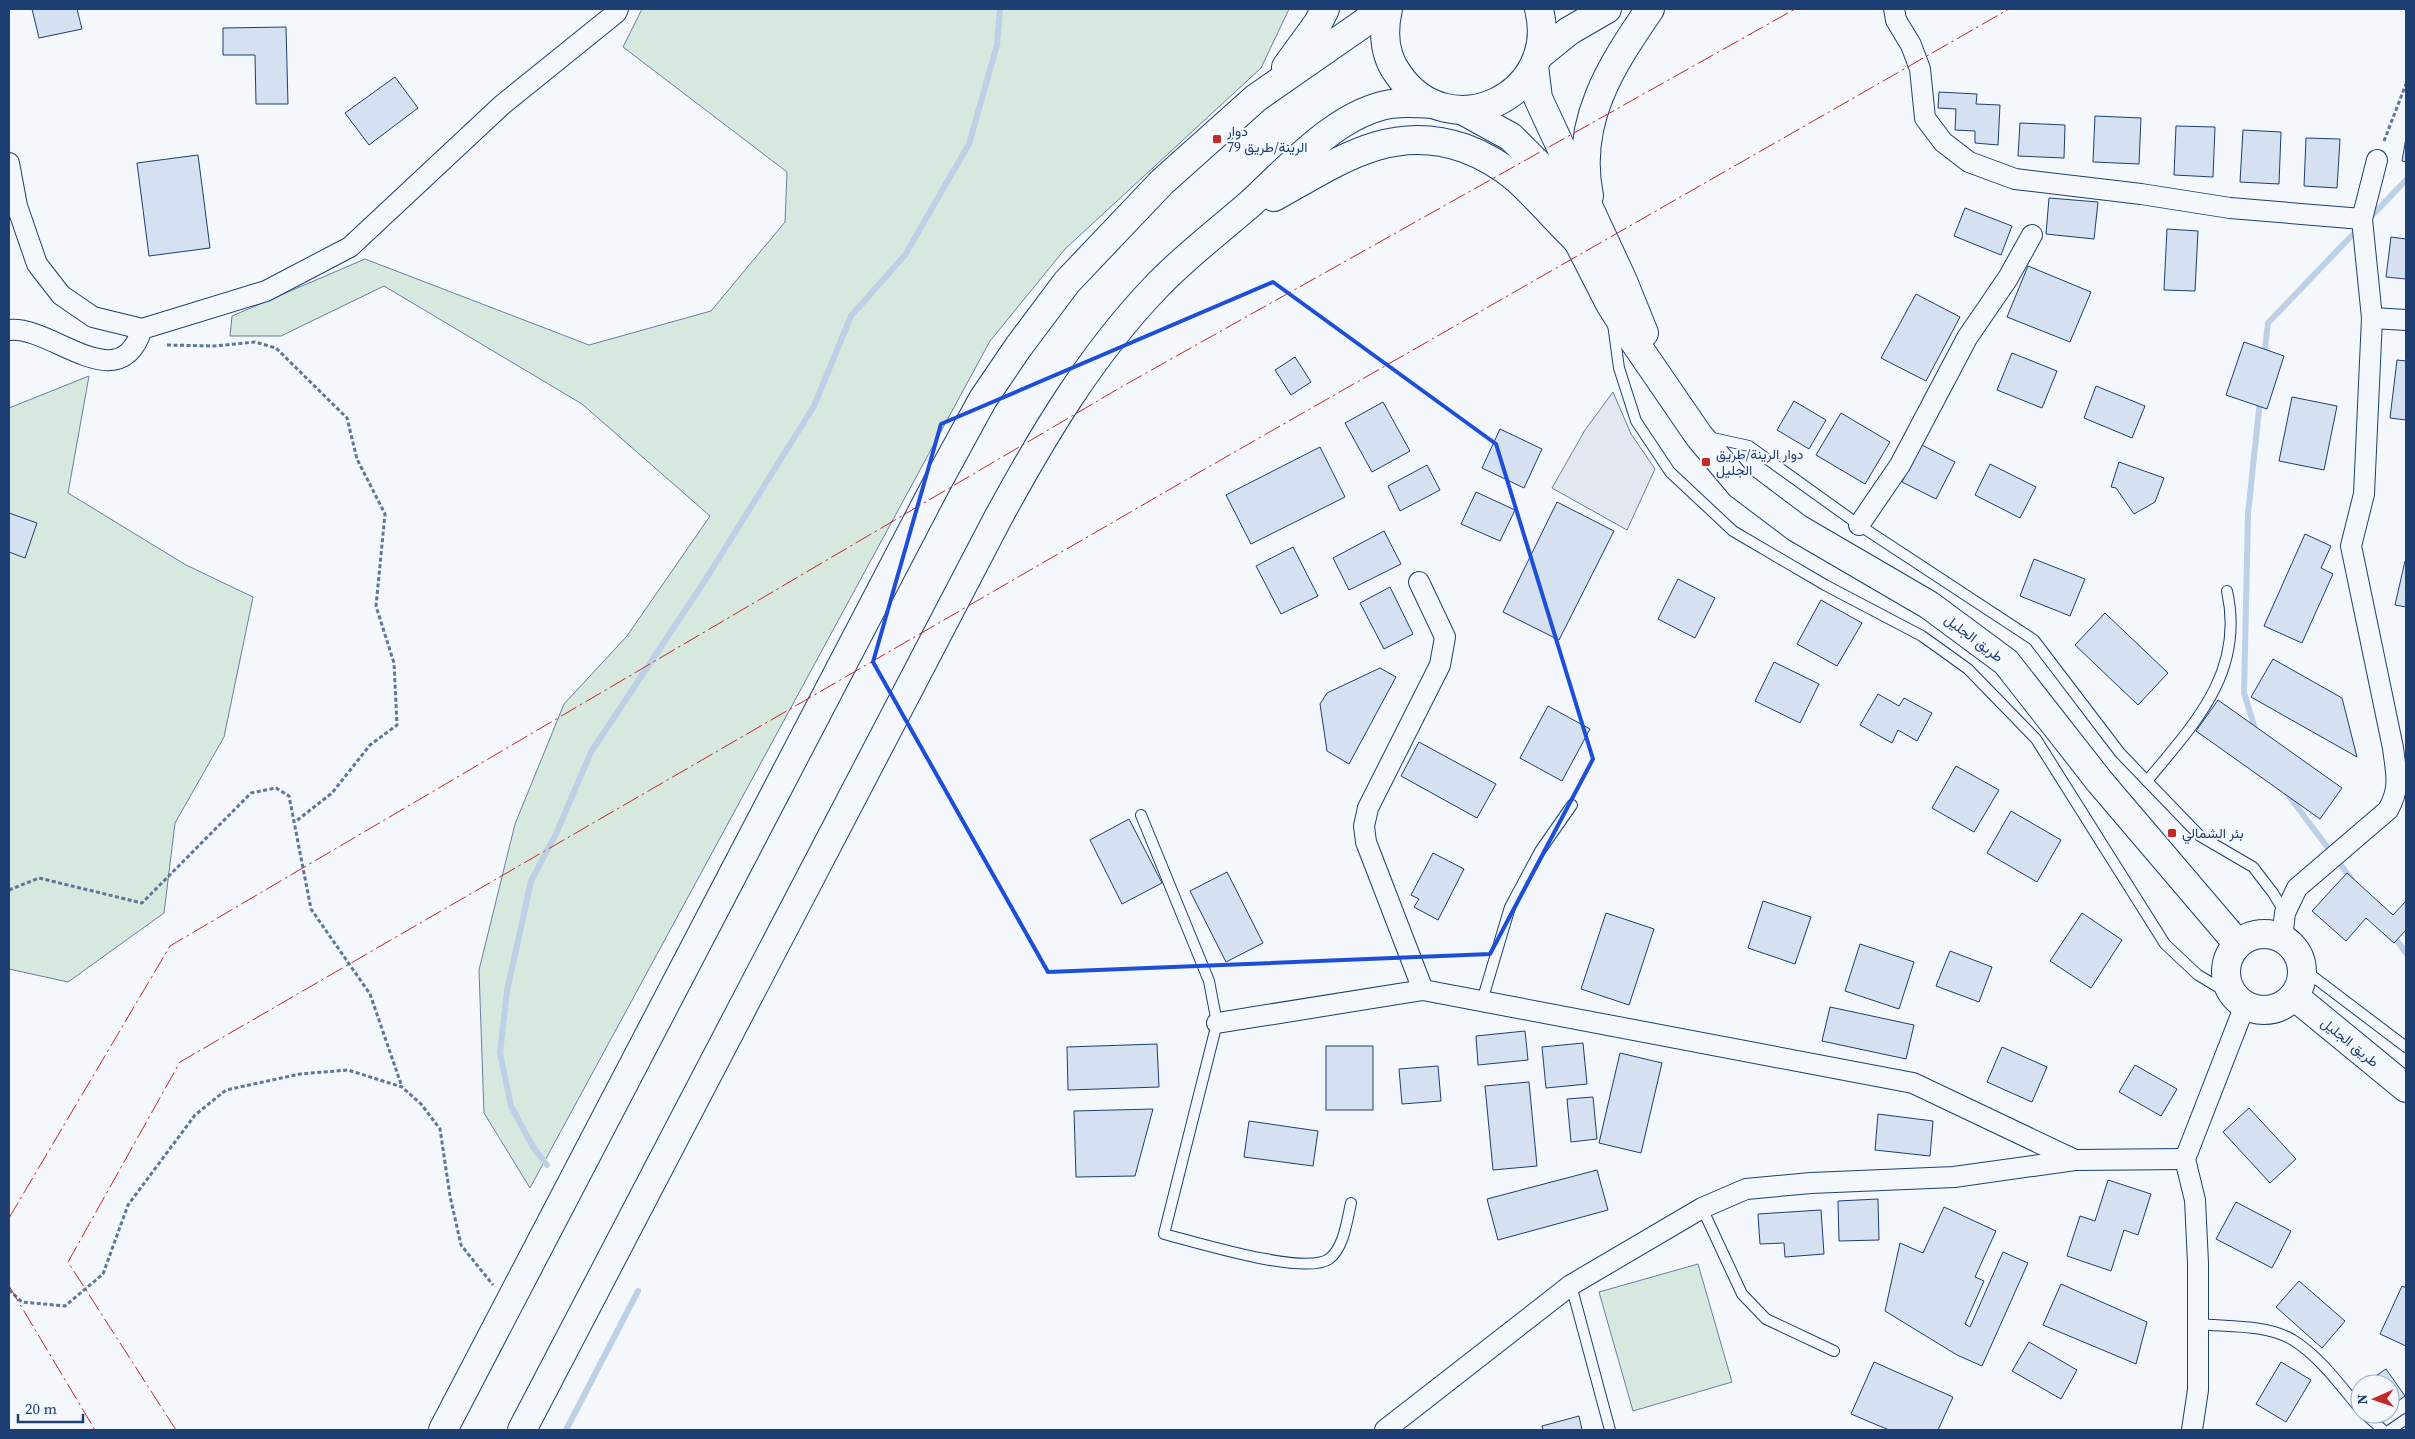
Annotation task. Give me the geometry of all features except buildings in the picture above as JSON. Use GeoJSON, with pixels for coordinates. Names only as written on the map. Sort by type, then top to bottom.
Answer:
{"type":"FeatureCollection","features":[{"type":"Feature","properties":{"kind":"main road"},"geometry":{"type":"LineString","coordinates":[[1272,85],[1318,23],[1325,9]]}},
{"type":"Feature","properties":{"kind":"main road"},"geometry":{"type":"LineString","coordinates":[[443,1430],[927,502],[983,399],[1066,282],[1162,182],[1272,85],[1384,9]]}},
{"type":"Feature","properties":{"kind":"main road"},"geometry":{"type":"LineString","coordinates":[[1388,9],[1385,33],[1386,47],[1395,70],[1407,86],[1432,104]]}},
{"type":"Feature","properties":{"kind":"main road"},"geometry":{"type":"LineString","coordinates":[[1539,9],[1542,29],[1536,61],[1538,98],[1622,281],[1665,386]]}},
{"type":"Feature","properties":{"kind":"main road"},"geometry":{"type":"LineString","coordinates":[[522,1430],[998,518],[1043,436],[1111,340],[1155,288],[1317,143],[1356,116],[1390,104],[1432,104],[1462,110],[1481,108],[1500,101],[1518,88],[1536,61],[1569,31],[1606,9]]}},
{"type":"Feature","properties":{"kind":"main road"},"geometry":{"type":"LineString","coordinates":[[1594,219],[1588,191],[1586,164],[1595,103],[1606,78],[1650,9]]}},
{"type":"Feature","properties":{"kind":"main road"},"geometry":{"type":"LineString","coordinates":[[1462,110],[1511,137],[1525,148],[1547,178],[1610,304],[1665,386]]}},
{"type":"Feature","properties":{"kind":"main road"},"geometry":{"type":"LineString","coordinates":[[1229,223],[1346,156],[1397,140],[1420,139],[1447,142],[1480,154],[1497,165],[1516,178],[1580,244]]}},
{"type":"Feature","properties":{"kind":"main road","name":"طريق الجليل"},"geometry":{"type":"LineString","coordinates":[[1665,386],[1699,436],[1740,485],[1797,528],[1929,605],[2006,662],[2100,782],[2238,944]]}},
{"type":"Feature","properties":{"kind":"main road"},"geometry":{"type":"LineString","coordinates":[[2284,925],[2303,969],[2302,979],[2294,996],[2287,1003],[2269,1010],[2260,1010],[2240,1001],[2229,988],[2226,970],[2231,951],[2238,944],[2254,934],[2264,933],[2284,925]]}},
{"type":"Feature","properties":{"kind":"main road","name":"طريق الجليل"},"geometry":{"type":"LineString","coordinates":[[2294,996],[2406,1088]]}},
{"type":"Feature","properties":{"kind":"street"},"geometry":{"type":"LineString","coordinates":[[9,163],[16,206],[37,264],[61,295],[93,317],[140,335],[266,291],[350,247],[502,105],[616,13],[618,9]]}},
{"type":"Feature","properties":{"kind":"street"},"geometry":{"type":"LineString","coordinates":[[1894,9],[1896,20],[1911,45],[1920,69],[1925,118],[1943,142],[1969,162],[2015,179],[2141,194],[2230,208],[2362,219]]}},
{"type":"Feature","properties":{"kind":"street"},"geometry":{"type":"LineString","coordinates":[[2284,925],[2297,888],[2388,810],[2397,794],[2393,748],[2351,546],[2364,494],[2372,318],[2362,219],[2377,160]]}},
{"type":"Feature","properties":{"kind":"street"},"geometry":{"type":"LineString","coordinates":[[1859,525],[1900,465],[1967,338],[2008,278],[2032,235]]}},
{"type":"Feature","properties":{"kind":"street"},"geometry":{"type":"LineString","coordinates":[[2372,318],[2406,320]]}},
{"type":"Feature","properties":{"kind":"street"},"geometry":{"type":"LineString","coordinates":[[9,330],[17,329],[42,336],[72,352],[96,360],[117,358],[130,353],[140,335]]}},
{"type":"Feature","properties":{"kind":"street"},"geometry":{"type":"LineString","coordinates":[[1419,582],[1445,637],[1440,665],[1368,808],[1364,826],[1366,842],[1423,990]]}},
{"type":"Feature","properties":{"kind":"street"},"geometry":{"type":"LineString","coordinates":[[1217,1023],[1423,990],[1913,1083],[2075,1160]]}},
{"type":"Feature","properties":{"kind":"street"},"geometry":{"type":"LineString","coordinates":[[2192,1430],[2198,1390],[2195,1200],[2185,1159],[2240,1001]]}},
{"type":"Feature","properties":{"kind":"street"},"geometry":{"type":"LineString","coordinates":[[1385,1430],[1572,1286],[1702,1208],[1746,1189],[1811,1183],[1954,1177],[2075,1160],[2185,1159]]}},
{"type":"Feature","properties":{"kind":"lane"},"geometry":{"type":"LineString","coordinates":[[1610,304],[1619,368],[1636,421],[1670,472],[1733,531],[1825,585],[1922,636],[1968,669],[2036,739],[2165,944],[2198,976],[2240,1001]]}},
{"type":"Feature","properties":{"kind":"lane"},"geometry":{"type":"LineString","coordinates":[[1699,436],[1749,446],[1859,525],[2034,640],[2120,753],[2200,836],[2253,867],[2273,893],[2284,925]]}},
{"type":"Feature","properties":{"kind":"lane"},"geometry":{"type":"LineString","coordinates":[[2147,781],[2198,720],[2215,691],[2225,664],[2229,640],[2232,614],[2227,590]]}},
{"type":"Feature","properties":{"kind":"lane"},"geometry":{"type":"LineString","coordinates":[[1482,1001],[1510,907],[1540,851],[1572,805]]}},
{"type":"Feature","properties":{"kind":"lane"},"geometry":{"type":"LineString","coordinates":[[1142,815],[1209,980],[1217,1023],[1164,1234],[1283,1263],[1312,1264],[1329,1259],[1341,1242],[1351,1203]]}},
{"type":"Feature","properties":{"kind":"lane"},"geometry":{"type":"LineString","coordinates":[[2303,969],[2406,1047]]}},
{"type":"Feature","properties":{"kind":"lane"},"geometry":{"type":"LineString","coordinates":[[1702,1208],[1742,1294],[1766,1319],[1834,1351]]}},
{"type":"Feature","properties":{"kind":"lane"},"geometry":{"type":"LineString","coordinates":[[1572,1286],[1610,1430]]}},
{"type":"Feature","properties":{"kind":"lane"},"geometry":{"type":"LineString","coordinates":[[2198,1324],[2265,1330],[2292,1340],[2324,1367],[2350,1397]]}},
{"type":"Feature","properties":{"kind":"lane"},"geometry":{"type":"LineString","coordinates":[[2390,1430],[2406,1419]]}},
{"type":"Feature","properties":{"kind":"path"},"geometry":{"type":"LineString","coordinates":[[2377,160],[2406,84]]}},
{"type":"Feature","properties":{"kind":"path"},"geometry":{"type":"LineString","coordinates":[[140,335],[172,345],[215,346],[254,342],[276,348],[347,418],[358,459],[385,514],[376,606],[394,663],[397,725],[370,745],[332,793],[295,822]]}},
{"type":"Feature","properties":{"kind":"path"},"geometry":{"type":"LineString","coordinates":[[9,890],[39,878],[142,903],[251,793],[276,788],[289,796],[311,909],[370,994],[402,1087]]}},
{"type":"Feature","properties":{"kind":"path"},"geometry":{"type":"LineString","coordinates":[[9,1290],[22,1302],[65,1306],[103,1274],[128,1205],[195,1116],[226,1090],[300,1074],[348,1070],[402,1087],[421,1104],[440,1129],[450,1196],[461,1245],[509,1305]]}},
{"type":"Feature","properties":{"kind":"highlighted area"},"geometry":{"type":"Polygon","coordinates":[[[1273,282],[1496,444],[1593,759],[1490,954],[1048,972],[873,662],[941,424],[1273,282]]]}},
{"type":"Feature","properties":{"kind":"shaded area"},"geometry":{"type":"Polygon","coordinates":[[[642,9],[1289,9],[1261,68],[1065,249],[990,341],[530,1188],[484,1113],[479,970],[515,824],[564,704],[627,636],[710,516],[582,404],[384,286],[281,336],[230,336],[232,316],[365,259],[589,345],[711,311],[785,222],[787,172],[623,47],[642,9]]]}},
{"type":"Feature","properties":{"kind":"shaded area"},"geometry":{"type":"Polygon","coordinates":[[[89,376],[68,493],[186,565],[253,597],[224,737],[175,823],[164,913],[68,982],[9,969],[9,408],[89,376]]]}},
{"type":"Feature","properties":{"kind":"shaded area"},"geometry":{"type":"Polygon","coordinates":[[[1613,392],[1631,434],[1655,469],[1627,530],[1552,488],[1585,430],[1613,392]]]}},
{"type":"Feature","properties":{"kind":"shaded area"},"geometry":{"type":"Polygon","coordinates":[[[1698,1264],[1732,1382],[1633,1411],[1599,1292],[1698,1264]]]}},
{"type":"Feature","properties":{"kind":"waterway"},"geometry":{"type":"LineString","coordinates":[[547,1165],[533,1147],[511,1106],[500,1053],[507,991],[531,881],[556,834],[591,752],[704,582],[814,406],[851,316],[905,255],[969,144],[997,45],[1000,9]]}},
{"type":"Feature","properties":{"kind":"waterway"},"geometry":{"type":"LineString","coordinates":[[2369,219],[2406,180]]}},
{"type":"Feature","properties":{"kind":"waterway"},"geometry":{"type":"LineString","coordinates":[[2264,357],[2268,323],[2358,229]]}},
{"type":"Feature","properties":{"kind":"waterway"},"geometry":{"type":"LineString","coordinates":[[2256,732],[2244,693],[2248,514],[2260,400]]}},
{"type":"Feature","properties":{"kind":"waterway"},"geometry":{"type":"LineString","coordinates":[[2286,792],[2352,880]]}},
{"type":"Feature","properties":{"kind":"waterway"},"geometry":{"type":"LineString","coordinates":[[2392,934],[2406,953]]}},
{"type":"Feature","properties":{"kind":"waterway"},"geometry":{"type":"LineString","coordinates":[[566,1430],[638,1291]]}},
{"type":"Feature","properties":{"kind":"power"},"geometry":{"type":"LineString","coordinates":[[9,1218],[170,946],[1123,386],[1795,9]]}},
{"type":"Feature","properties":{"kind":"power"},"geometry":{"type":"LineString","coordinates":[[176,1430],[68,1262],[180,1062],[1198,473],[2009,9]]}},
{"type":"Feature","properties":{"kind":"power"},"geometry":{"type":"LineString","coordinates":[[9,1286],[95,1430]]}},
{"type":"Feature","properties":{"kind":"place","name":"دوار الرينة/طريق 79"},"geometry":{"type":"Point","coordinates":[1217,139]}},
{"type":"Feature","properties":{"kind":"place","name":"دوار الرينة/طريق الجليل"},"geometry":{"type":"Point","coordinates":[1706,462]}},
{"type":"Feature","properties":{"kind":"place","name":"بئر الشمالي"},"geometry":{"type":"Point","coordinates":[2172,833]}}]}
